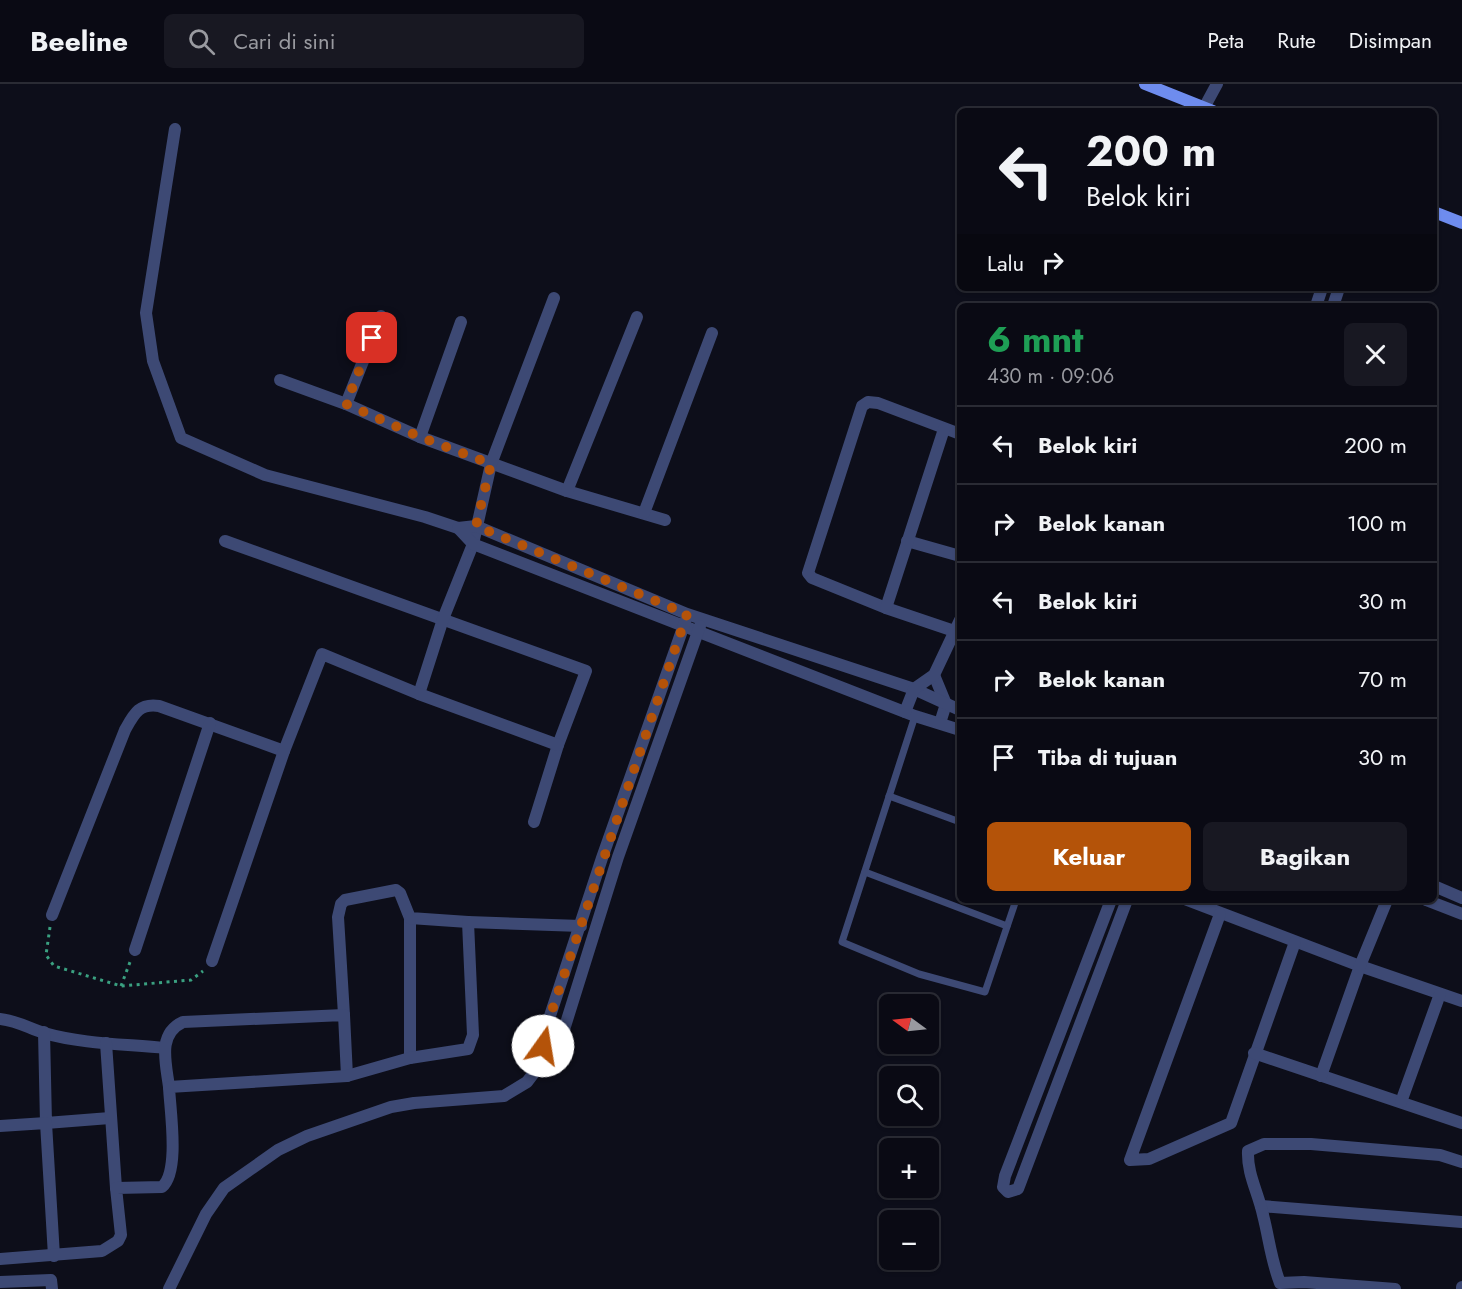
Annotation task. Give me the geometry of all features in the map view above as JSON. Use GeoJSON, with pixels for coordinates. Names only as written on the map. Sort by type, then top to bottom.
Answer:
{"type":"FeatureCollection","features":[{"type":"Feature","properties":{"kind":"main road"},"geometry":{"type":"LineString","coordinates":[[1145,84],[1209,108]]}},
{"type":"Feature","properties":{"kind":"main road"},"geometry":{"type":"LineString","coordinates":[[1437,213],[1462,223]]}},
{"type":"Feature","properties":{"kind":"street"},"geometry":{"type":"LineString","coordinates":[[1209,108],[1217,84]]}},
{"type":"Feature","properties":{"kind":"street"},"geometry":{"type":"LineString","coordinates":[[175,129],[146,313],[153,361],[181,438],[265,476],[425,517],[458,528],[476,526],[687,614],[914,689],[957,709]]}},
{"type":"Feature","properties":{"kind":"street"},"geometry":{"type":"LineString","coordinates":[[419,694],[443,619],[474,544],[491,464],[554,298]]}},
{"type":"Feature","properties":{"kind":"street"},"geometry":{"type":"LineString","coordinates":[[346,404],[381,316]]}},
{"type":"Feature","properties":{"kind":"street"},"geometry":{"type":"LineString","coordinates":[[567,491],[637,317]]}},
{"type":"Feature","properties":{"kind":"street"},"geometry":{"type":"LineString","coordinates":[[420,437],[461,322]]}},
{"type":"Feature","properties":{"kind":"street"},"geometry":{"type":"LineString","coordinates":[[644,513],[712,333]]}},
{"type":"Feature","properties":{"kind":"street"},"geometry":{"type":"LineString","coordinates":[[280,380],[346,404],[420,437],[491,464],[567,491],[665,520]]}},
{"type":"Feature","properties":{"kind":"street"},"geometry":{"type":"LineString","coordinates":[[957,433],[878,403],[868,402],[862,406],[808,566],[808,573],[812,578],[885,609],[957,627]]}},
{"type":"Feature","properties":{"kind":"street"},"geometry":{"type":"LineString","coordinates":[[885,609],[944,429]]}},
{"type":"Feature","properties":{"kind":"street"},"geometry":{"type":"LineString","coordinates":[[458,528],[474,544],[697,633],[910,714],[957,729]]}},
{"type":"Feature","properties":{"kind":"street"},"geometry":{"type":"LineString","coordinates":[[225,541],[586,671],[558,745],[534,822]]}},
{"type":"Feature","properties":{"kind":"street"},"geometry":{"type":"LineString","coordinates":[[908,541],[957,555]]}},
{"type":"Feature","properties":{"kind":"street"},"geometry":{"type":"LineString","coordinates":[[541,1062],[545,1031],[602,858],[687,614]]}},
{"type":"Feature","properties":{"kind":"street"},"geometry":{"type":"LineString","coordinates":[[169,1289],[206,1214],[224,1188],[269,1156],[308,1136],[391,1107],[414,1102],[504,1096],[527,1082],[562,1036],[618,857],[703,619]]}},
{"type":"Feature","properties":{"kind":"street"},"geometry":{"type":"LineString","coordinates":[[910,714],[914,689],[934,675],[957,632]]}},
{"type":"Feature","properties":{"kind":"street"},"geometry":{"type":"LineString","coordinates":[[212,961],[284,752],[322,654],[419,694],[558,745]]}},
{"type":"Feature","properties":{"kind":"street"},"geometry":{"type":"LineString","coordinates":[[934,675],[945,704],[940,723]]}},
{"type":"Feature","properties":{"kind":"street"},"geometry":{"type":"LineString","coordinates":[[52,915],[102,785],[134,713],[148,704],[210,723],[284,752]]}},
{"type":"Feature","properties":{"kind":"street"},"geometry":{"type":"LineString","coordinates":[[135,950],[210,723]]}},
{"type":"Feature","properties":{"kind":"street"},"geometry":{"type":"LineString","coordinates":[[1437,887],[1462,897]]}},
{"type":"Feature","properties":{"kind":"street"},"geometry":{"type":"LineString","coordinates":[[347,1076],[338,917],[341,904],[345,900],[396,890],[400,893],[410,918],[410,1058]]}},
{"type":"Feature","properties":{"kind":"street"},"geometry":{"type":"LineString","coordinates":[[1110,903],[1005,1176],[1003,1187],[1008,1192],[1018,1189],[1126,903]]}},
{"type":"Feature","properties":{"kind":"street"},"geometry":{"type":"LineString","coordinates":[[1194,903],[1360,966],[1462,1001]]}},
{"type":"Feature","properties":{"kind":"street"},"geometry":{"type":"LineString","coordinates":[[1321,1076],[1360,966],[1387,903]]}},
{"type":"Feature","properties":{"kind":"street"},"geometry":{"type":"LineString","coordinates":[[1434,903],[1462,914]]}},
{"type":"Feature","properties":{"kind":"street"},"geometry":{"type":"LineString","coordinates":[[1220,914],[1130,1160],[1149,1159],[1231,1123],[1295,942]]}},
{"type":"Feature","properties":{"kind":"street"},"geometry":{"type":"LineString","coordinates":[[410,918],[581,926]]}},
{"type":"Feature","properties":{"kind":"street"},"geometry":{"type":"LineString","coordinates":[[169,1087],[347,1076],[410,1058],[468,1049],[473,1035],[468,922]]}},
{"type":"Feature","properties":{"kind":"street"},"geometry":{"type":"LineString","coordinates":[[1401,1102],[1440,994]]}},
{"type":"Feature","properties":{"kind":"street"},"geometry":{"type":"LineString","coordinates":[[116,1188],[162,1187],[169,1179],[172,1163],[165,1048],[167,1035],[173,1027],[183,1022],[344,1015]]}},
{"type":"Feature","properties":{"kind":"street"},"geometry":{"type":"LineString","coordinates":[[0,1019],[28,1024],[44,1032],[165,1048]]}},
{"type":"Feature","properties":{"kind":"street"},"geometry":{"type":"LineString","coordinates":[[44,1032],[46,1123],[54,1256]]}},
{"type":"Feature","properties":{"kind":"street"},"geometry":{"type":"LineString","coordinates":[[0,1259],[102,1251],[118,1241],[121,1235],[110,1118],[106,1042]]}},
{"type":"Feature","properties":{"kind":"street"},"geometry":{"type":"LineString","coordinates":[[1254,1053],[1462,1123]]}},
{"type":"Feature","properties":{"kind":"street"},"geometry":{"type":"LineString","coordinates":[[0,1126],[110,1118]]}},
{"type":"Feature","properties":{"kind":"street"},"geometry":{"type":"LineString","coordinates":[[1395,1289],[1304,1282],[1280,1283],[1270,1255],[1261,1206],[1247,1168],[1248,1151],[1264,1144],[1311,1144],[1440,1155],[1462,1162]]}},
{"type":"Feature","properties":{"kind":"street"},"geometry":{"type":"LineString","coordinates":[[1261,1206],[1462,1222]]}},
{"type":"Feature","properties":{"kind":"street"},"geometry":{"type":"LineString","coordinates":[[0,1282],[51,1280],[52,1289]]}},
{"type":"Feature","properties":{"kind":"lane"},"geometry":{"type":"LineString","coordinates":[[910,714],[889,796],[842,942],[919,974],[985,992],[1015,903]]}},
{"type":"Feature","properties":{"kind":"lane"},"geometry":{"type":"LineString","coordinates":[[889,796],[957,821]]}},
{"type":"Feature","properties":{"kind":"lane"},"geometry":{"type":"LineString","coordinates":[[865,872],[1007,926]]}},
{"type":"Feature","properties":{"kind":"path"},"geometry":{"type":"LineString","coordinates":[[52,915],[46,955],[54,966],[121,986],[191,980]]}},
{"type":"Feature","properties":{"kind":"path"},"geometry":{"type":"LineString","coordinates":[[121,986],[135,950]]}},
{"type":"Feature","properties":{"kind":"route"},"geometry":{"type":"LineString","coordinates":[[372,338],[346,404],[420,437],[491,464],[476,526],[687,614],[602,858],[545,1031],[543,1046]]}}]}
